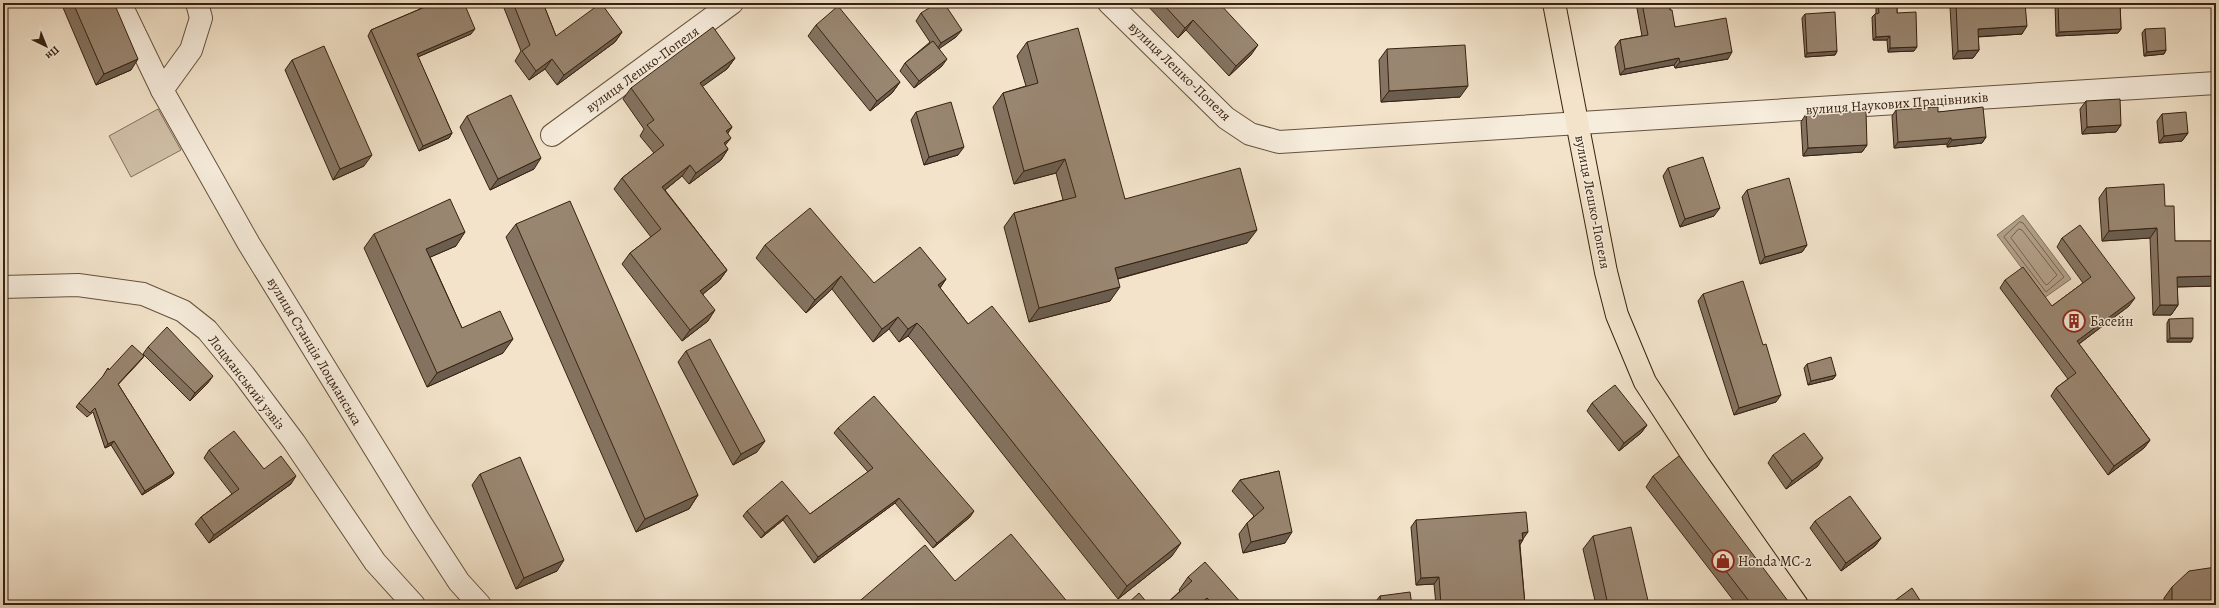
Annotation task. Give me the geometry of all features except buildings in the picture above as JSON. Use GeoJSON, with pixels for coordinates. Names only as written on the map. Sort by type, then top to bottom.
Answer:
{"type":"FeatureCollection","features":[{"type":"Feature","properties":{"kind":"main road"},"geometry":{"type":"LineString","coordinates":[[1554,3],[1577,123]]}},
{"type":"Feature","properties":{"kind":"main road","name":"вулиця Лешко-Попеля"},"geometry":{"type":"LineString","coordinates":[[1577,123],[1606,272],[1615,308],[1645,382],[1699,465],[1797,605]]}},
{"type":"Feature","properties":{"kind":"street","name":"вулиця Станція Лоцманська"},"geometry":{"type":"LineString","coordinates":[[120,3],[162,90],[249,244],[330,378],[459,582],[480,605]]}},
{"type":"Feature","properties":{"kind":"street"},"geometry":{"type":"LineString","coordinates":[[162,90],[191,50],[200,18],[197,3]]}},
{"type":"Feature","properties":{"kind":"street","name":"вулиця Лешко-Попеля"},"geometry":{"type":"LineString","coordinates":[[552,135],[732,3]]}},
{"type":"Feature","properties":{"kind":"street","name":"вулиця Лешко-Попеля"},"geometry":{"type":"LineString","coordinates":[[1109,3],[1226,118],[1250,134],[1279,142],[1577,123]]}},
{"type":"Feature","properties":{"kind":"street","name":"вулиця Наукових Працівників"},"geometry":{"type":"LineString","coordinates":[[1577,123],[2216,83]]}},
{"type":"Feature","properties":{"kind":"street","name":"Лоцманський узвіз"},"geometry":{"type":"LineString","coordinates":[[3,287],[78,285],[143,294],[183,311],[207,330],[244,374],[294,442],[375,562],[414,605]]}},
{"type":"Feature","properties":{"kind":"shaded area"},"geometry":{"type":"Polygon","coordinates":[[[158,109],[181,150],[131,177],[109,136],[158,109]]]}},
{"type":"Feature","properties":{"kind":"water"},"geometry":{"type":"Polygon","coordinates":[[[2023,215],[2071,279],[2044,298],[1997,235],[2023,215]]]}},
{"type":"Feature","properties":{"kind":"place","name":"Басейн"},"geometry":{"type":"Point","coordinates":[2074,321]}},
{"type":"Feature","properties":{"kind":"place","name":"Honda МС-2"},"geometry":{"type":"Point","coordinates":[1723,561]}}]}
